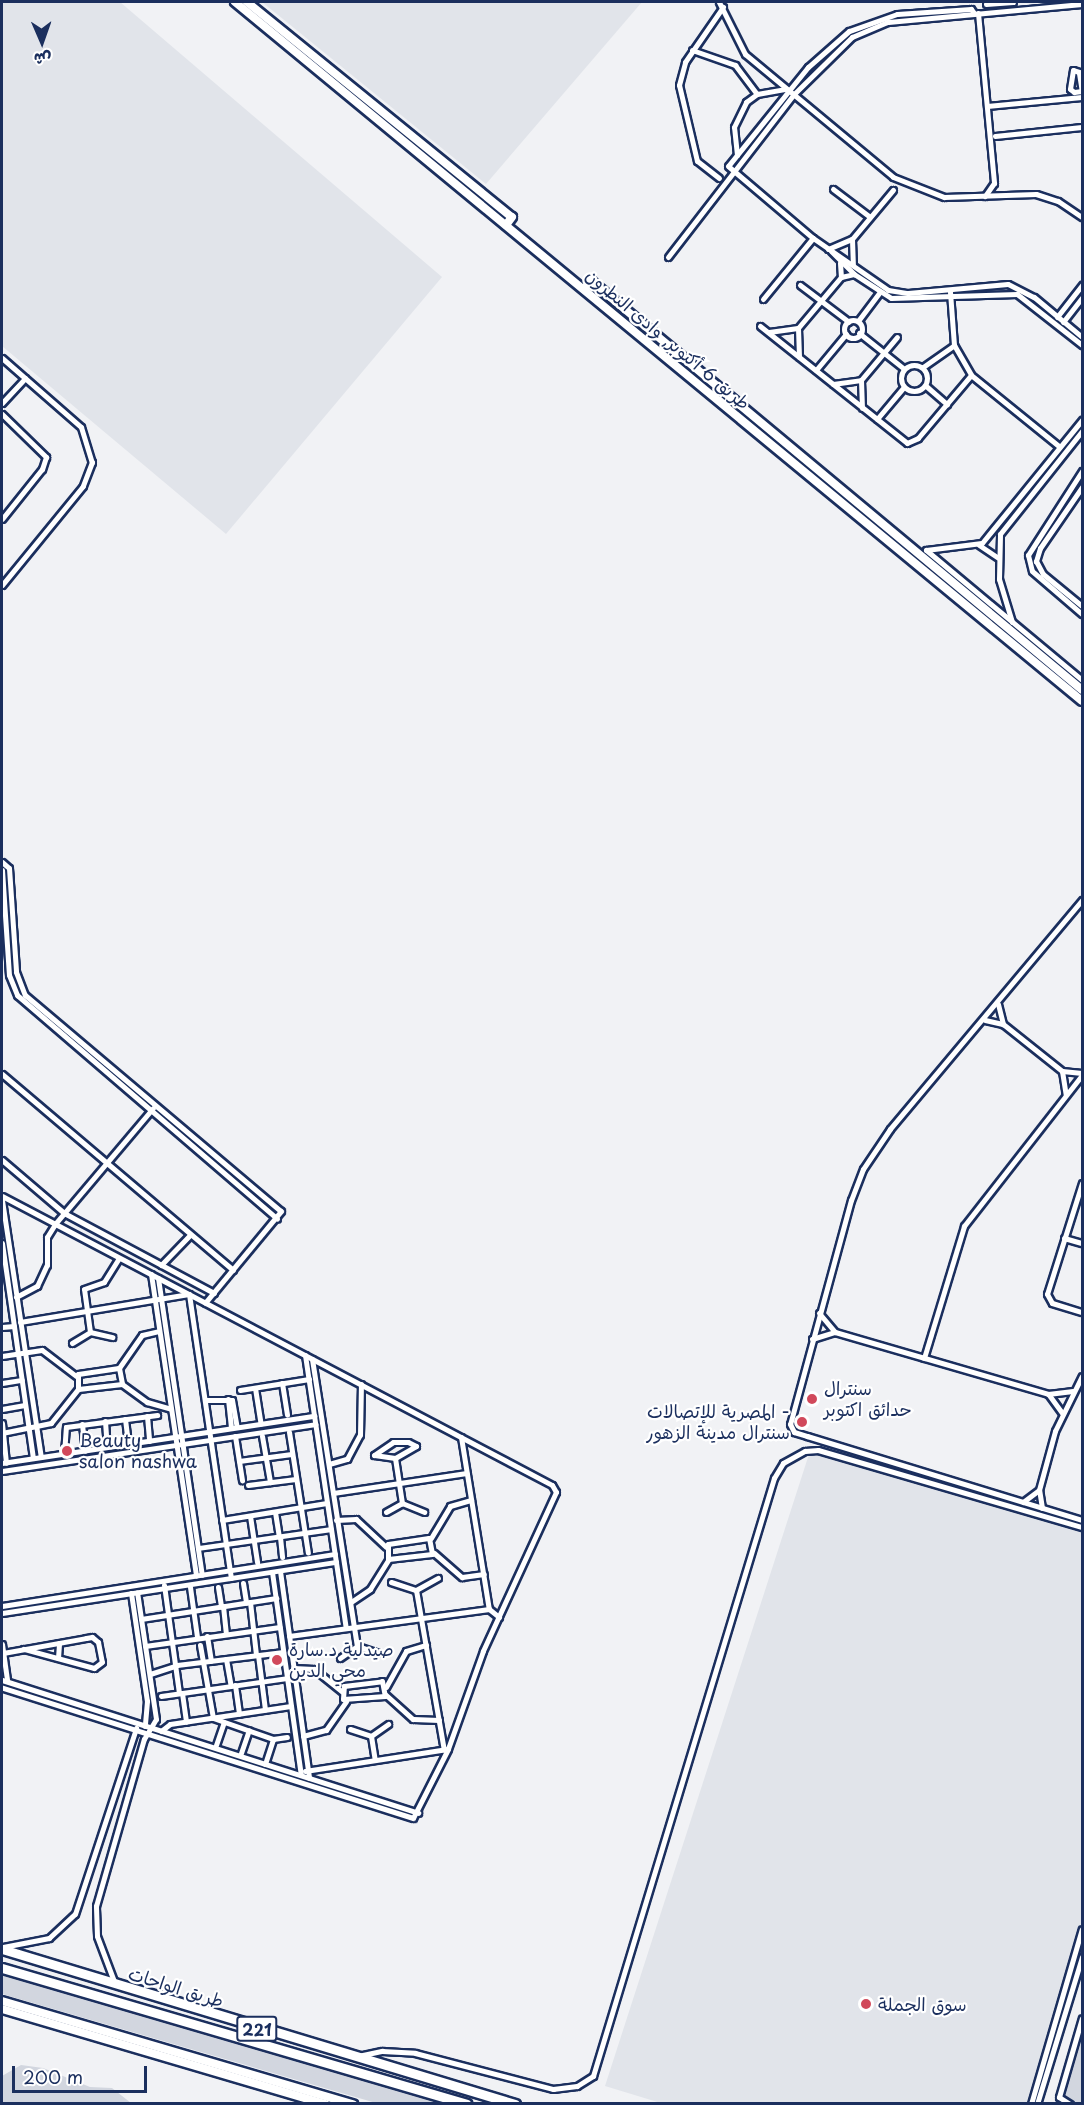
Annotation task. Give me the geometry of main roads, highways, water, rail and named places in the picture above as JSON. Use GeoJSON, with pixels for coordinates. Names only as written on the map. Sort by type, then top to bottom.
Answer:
{"type":"FeatureCollection","features":[{"type":"Feature","properties":{"kind":"highway","name":"طريق الواحات"},"geometry":{"type":"LineString","coordinates":[[2,1948],[116,1986],[515,2103]]}},
{"type":"Feature","properties":{"kind":"highway","name":"طريق الواحات"},"geometry":{"type":"LineString","coordinates":[[2,1968],[466,2103]]}},
{"type":"Feature","properties":{"kind":"place","name":"سنترال حدائق اكتوبر"},"geometry":{"type":"Point","coordinates":[812,1399]}},
{"type":"Feature","properties":{"kind":"place","name":"المصرية للإتصالات - سنترال مدينة الزهور"},"geometry":{"type":"Point","coordinates":[802,1422]}},
{"type":"Feature","properties":{"kind":"place","name":"Beauty salon nashwa"},"geometry":{"type":"Point","coordinates":[67,1451]}},
{"type":"Feature","properties":{"kind":"place","name":"صيدلية د.سارة محي الدين"},"geometry":{"type":"Point","coordinates":[277,1660]}},
{"type":"Feature","properties":{"kind":"place","name":"سوق الجملة"},"geometry":{"type":"Point","coordinates":[866,2004]}}]}
